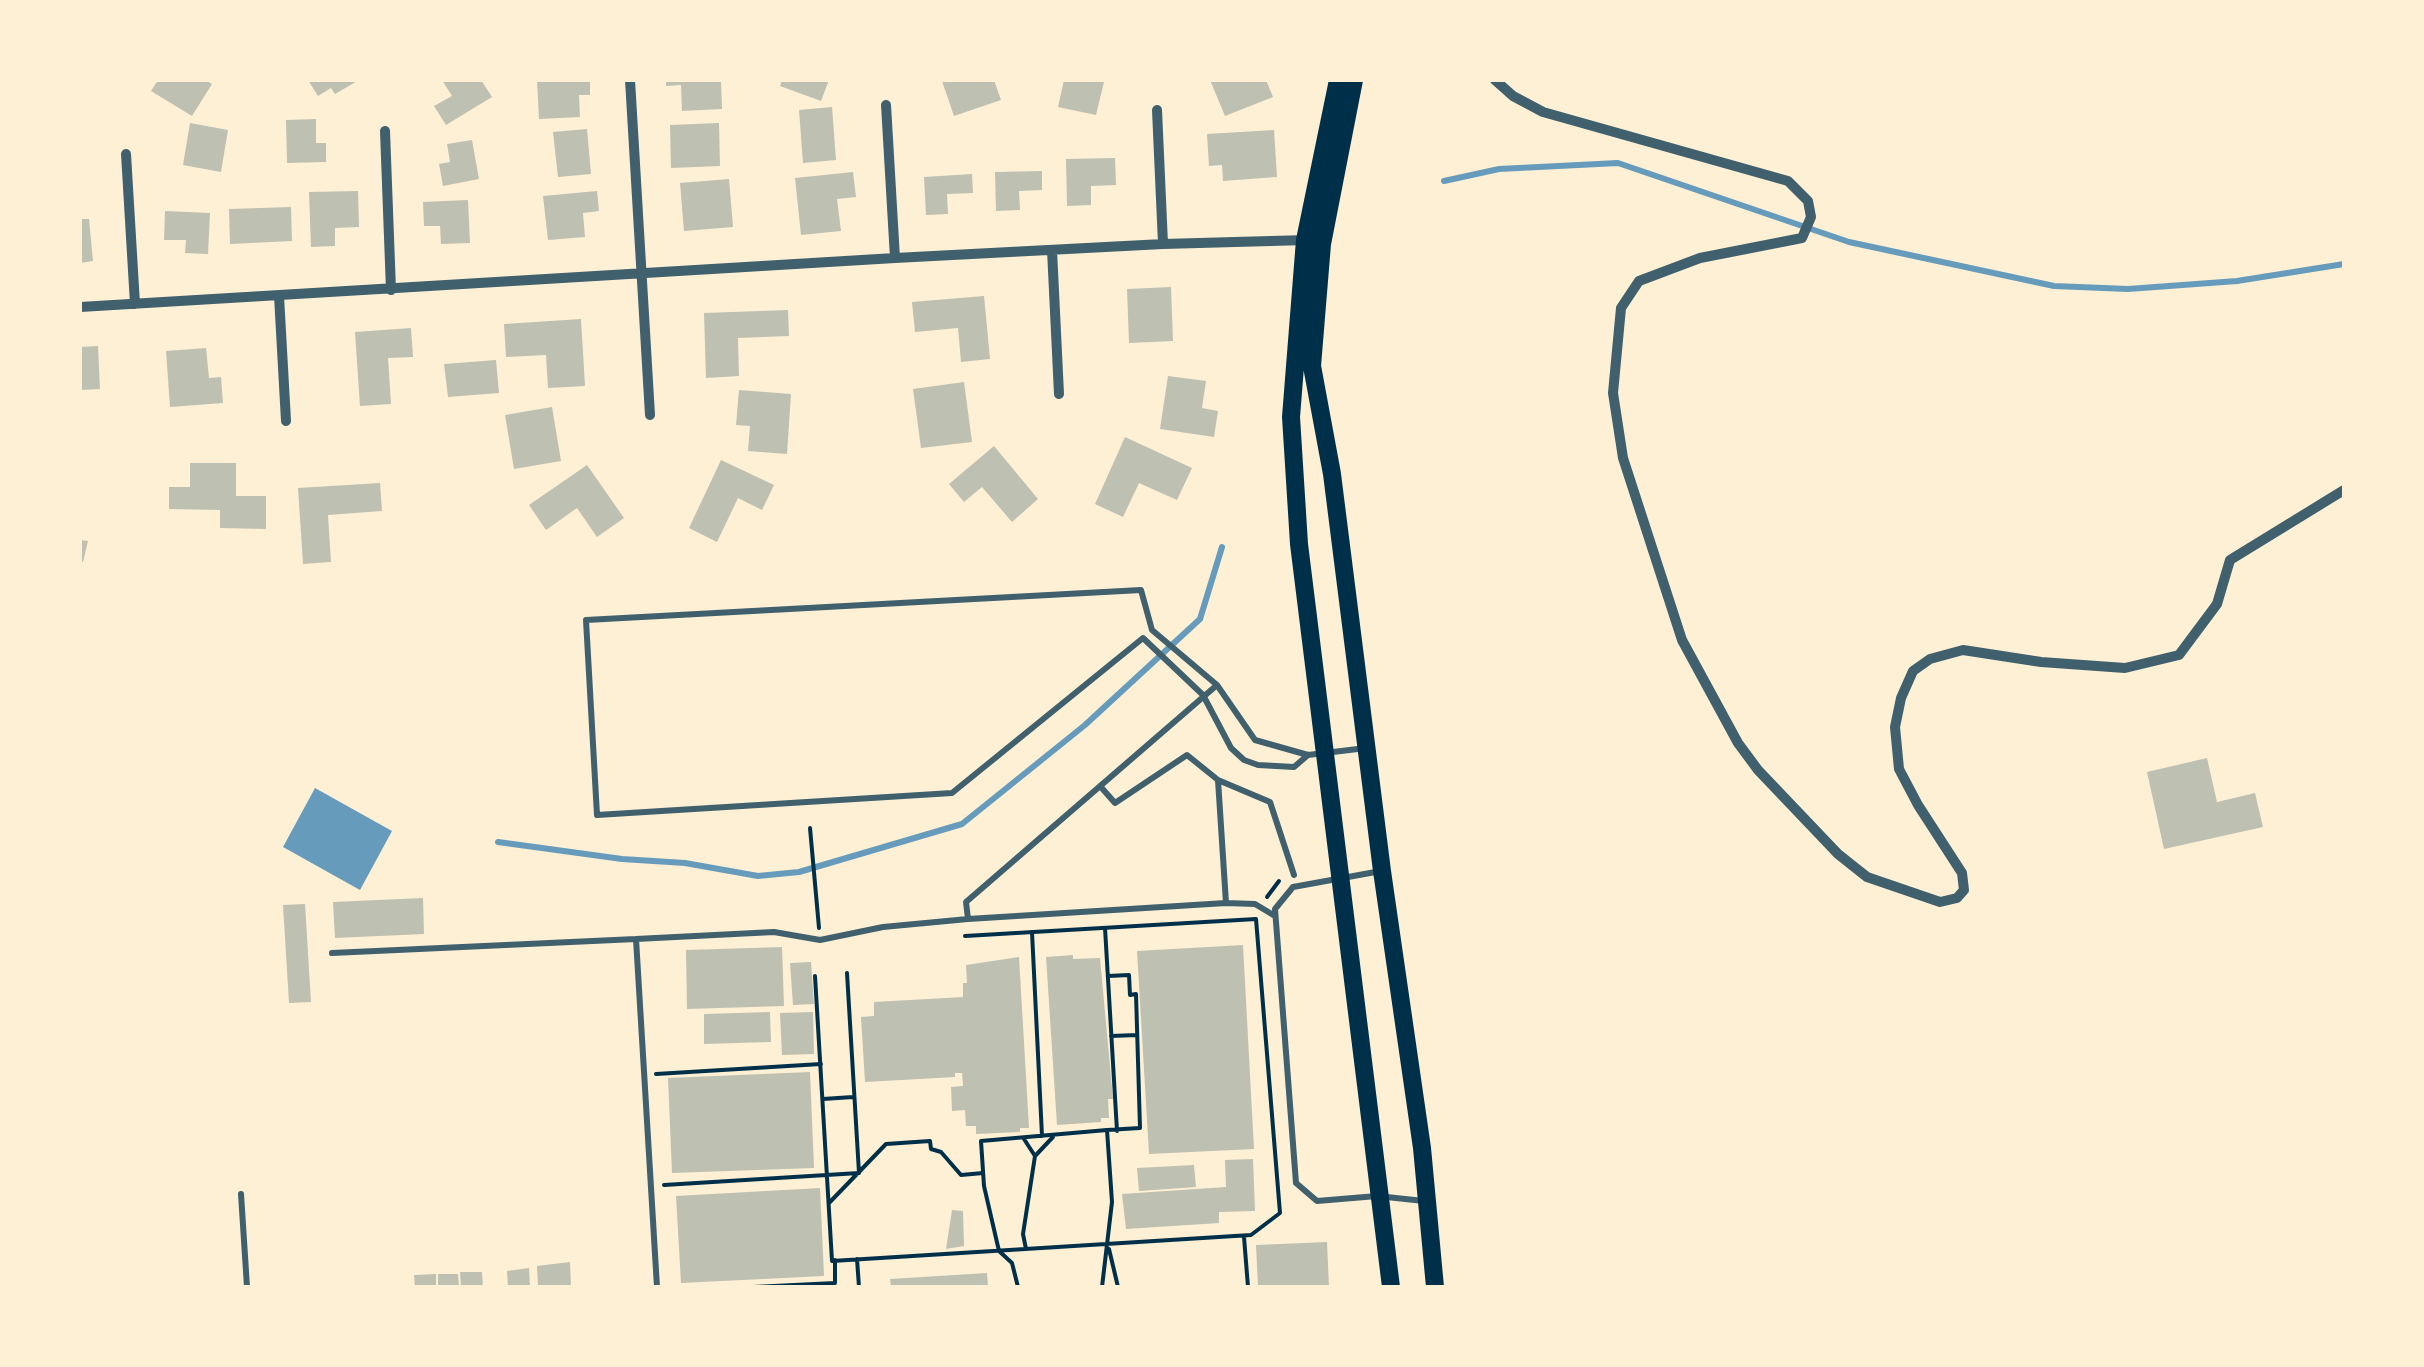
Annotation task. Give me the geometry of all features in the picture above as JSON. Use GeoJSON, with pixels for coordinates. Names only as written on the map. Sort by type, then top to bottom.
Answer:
{"type":"FeatureCollection","features":[{"type":"Feature","properties":{"kind":"main road"},"geometry":{"type":"LineString","coordinates":[[1338,80],[1291,418],[1316,754],[1338,879],[1391,1287]]}},
{"type":"Feature","properties":{"kind":"main road"},"geometry":{"type":"LineString","coordinates":[[1354,80],[1313,242],[1312,366],[1332,474],[1428,1201],[1435,1287]]}},
{"type":"Feature","properties":{"kind":"street"},"geometry":{"type":"LineString","coordinates":[[630,80],[650,415]]}},
{"type":"Feature","properties":{"kind":"street"},"geometry":{"type":"LineString","coordinates":[[1495,80],[1513,96],[1543,112],[1788,181],[1808,201],[1810,217],[1802,238],[1700,258],[1639,281],[1621,308],[1613,392],[1623,458],[1682,640],[1738,743],[1758,770],[1838,854],[1868,878],[1940,902],[1957,898],[1964,890],[1962,873],[1899,768],[1895,726],[1901,698],[1913,671],[1930,659],[1963,650],[2041,662],[2125,668],[2179,655],[2217,604],[2230,560],[2344,490]]}},
{"type":"Feature","properties":{"kind":"street"},"geometry":{"type":"LineString","coordinates":[[886,105],[895,258]]}},
{"type":"Feature","properties":{"kind":"street"},"geometry":{"type":"LineString","coordinates":[[1157,110],[1163,244]]}},
{"type":"Feature","properties":{"kind":"street"},"geometry":{"type":"LineString","coordinates":[[385,132],[391,290]]}},
{"type":"Feature","properties":{"kind":"street"},"geometry":{"type":"LineString","coordinates":[[126,154],[135,304]]}},
{"type":"Feature","properties":{"kind":"street"},"geometry":{"type":"LineString","coordinates":[[80,307],[895,258],[1163,244],[1313,242]]}},
{"type":"Feature","properties":{"kind":"street"},"geometry":{"type":"LineString","coordinates":[[1052,250],[1059,394]]}},
{"type":"Feature","properties":{"kind":"street"},"geometry":{"type":"LineString","coordinates":[[279,296],[286,421]]}},
{"type":"Feature","properties":{"kind":"lane"},"geometry":{"type":"LineString","coordinates":[[1316,754],[1294,767],[1258,765],[1244,760],[1231,748],[1203,696],[1144,638],[952,793],[597,815],[586,620],[1141,590],[1152,630],[1217,685],[1255,740],[1316,754],[1366,748]]}},
{"type":"Feature","properties":{"kind":"lane"},"geometry":{"type":"LineString","coordinates":[[968,919],[966,902],[1217,685]]}},
{"type":"Feature","properties":{"kind":"lane"},"geometry":{"type":"LineString","coordinates":[[1100,786],[1114,803],[1187,755],[1218,780],[1270,802],[1294,875]]}},
{"type":"Feature","properties":{"kind":"lane"},"geometry":{"type":"LineString","coordinates":[[1218,780],[1226,903]]}},
{"type":"Feature","properties":{"kind":"lane"},"geometry":{"type":"LineString","coordinates":[[1382,870],[1292,888],[1276,909],[1296,1182],[1317,1201],[1378,1196],[1428,1201]]}},
{"type":"Feature","properties":{"kind":"lane"},"geometry":{"type":"LineString","coordinates":[[332,952],[774,932],[820,940],[883,927],[968,919],[1226,903],[1254,904],[1276,916]]}},
{"type":"Feature","properties":{"kind":"lane"},"geometry":{"type":"LineString","coordinates":[[636,938],[657,1287]]}},
{"type":"Feature","properties":{"kind":"lane"},"geometry":{"type":"LineString","coordinates":[[241,1194],[246,1287]]}},
{"type":"Feature","properties":{"kind":"path"},"geometry":{"type":"LineString","coordinates":[[810,828],[820,940]]}},
{"type":"Feature","properties":{"kind":"path"},"geometry":{"type":"LineString","coordinates":[[816,976],[832,1261],[1251,1236],[1280,1212],[1256,919],[965,936]]}},
{"type":"Feature","properties":{"kind":"path"},"geometry":{"type":"LineString","coordinates":[[1105,928],[1117,1131]]}},
{"type":"Feature","properties":{"kind":"path"},"geometry":{"type":"LineString","coordinates":[[1032,932],[1042,1136]]}},
{"type":"Feature","properties":{"kind":"path"},"geometry":{"type":"LineString","coordinates":[[847,973],[859,1173]]}},
{"type":"Feature","properties":{"kind":"path"},"geometry":{"type":"LineString","coordinates":[[1018,1287],[1012,1263],[1000,1251],[983,1173],[981,1141],[1140,1128],[1136,994],[1130,995],[1128,974],[1108,976]]}},
{"type":"Feature","properties":{"kind":"path"},"geometry":{"type":"LineString","coordinates":[[1111,1036],[1136,1035]]}},
{"type":"Feature","properties":{"kind":"path"},"geometry":{"type":"LineString","coordinates":[[644,1074],[820,1064]]}},
{"type":"Feature","properties":{"kind":"path"},"geometry":{"type":"LineString","coordinates":[[822,1099],[854,1097]]}},
{"type":"Feature","properties":{"kind":"path"},"geometry":{"type":"LineString","coordinates":[[1102,1287],[1112,1202],[1107,1130]]}},
{"type":"Feature","properties":{"kind":"path"},"geometry":{"type":"LineString","coordinates":[[1026,1249],[1023,1234],[1035,1156],[1055,1135]]}},
{"type":"Feature","properties":{"kind":"path"},"geometry":{"type":"LineString","coordinates":[[1024,1138],[1035,1156]]}},
{"type":"Feature","properties":{"kind":"path"},"geometry":{"type":"LineString","coordinates":[[828,1203],[886,1144],[930,1141],[931,1148],[940,1152],[961,1175],[983,1173]]}},
{"type":"Feature","properties":{"kind":"path"},"geometry":{"type":"LineString","coordinates":[[651,1186],[859,1173]]}},
{"type":"Feature","properties":{"kind":"path"},"geometry":{"type":"LineString","coordinates":[[1244,1236],[1248,1287]]}},
{"type":"Feature","properties":{"kind":"path"},"geometry":{"type":"LineString","coordinates":[[1108,1244],[1118,1287]]}},
{"type":"Feature","properties":{"kind":"path"},"geometry":{"type":"LineString","coordinates":[[857,1259],[859,1287]]}},
{"type":"Feature","properties":{"kind":"path"},"geometry":{"type":"LineString","coordinates":[[753,1287],[836,1285],[835,1260]]}},
{"type":"Feature","properties":{"kind":"water"},"geometry":{"type":"Polygon","coordinates":[[[315,788],[392,831],[360,890],[283,847],[315,788]]]}},
{"type":"Feature","properties":{"kind":"building"},"geometry":{"type":"Polygon","coordinates":[[[158,80],[205,80],[212,84],[192,116],[151,91],[158,80]]]}},
{"type":"Feature","properties":{"kind":"building"},"geometry":{"type":"Polygon","coordinates":[[[308,80],[359,80],[335,94],[331,88],[318,96],[308,80]]]}},
{"type":"Feature","properties":{"kind":"building"},"geometry":{"type":"Polygon","coordinates":[[[442,80],[481,80],[492,97],[446,125],[434,106],[452,96],[442,80]]]}},
{"type":"Feature","properties":{"kind":"building"},"geometry":{"type":"Polygon","coordinates":[[[537,80],[590,80],[590,95],[579,95],[580,117],[539,119],[537,80]]]}},
{"type":"Feature","properties":{"kind":"building"},"geometry":{"type":"Polygon","coordinates":[[[666,80],[721,80],[722,109],[682,111],[681,85],[666,86],[666,80]]]}},
{"type":"Feature","properties":{"kind":"building"},"geometry":{"type":"Polygon","coordinates":[[[782,80],[829,80],[821,101],[780,86],[782,80]]]}},
{"type":"Feature","properties":{"kind":"building"},"geometry":{"type":"Polygon","coordinates":[[[994,80],[1001,100],[954,116],[942,81],[994,80]]]}},
{"type":"Feature","properties":{"kind":"building"},"geometry":{"type":"Polygon","coordinates":[[[1064,80],[1104,82],[1096,115],[1058,107],[1064,80]]]}},
{"type":"Feature","properties":{"kind":"building"},"geometry":{"type":"Polygon","coordinates":[[[1210,80],[1266,80],[1273,97],[1225,116],[1210,80]]]}},
{"type":"Feature","properties":{"kind":"building"},"geometry":{"type":"Polygon","coordinates":[[[832,107],[836,160],[803,163],[799,110],[832,107]]]}},
{"type":"Feature","properties":{"kind":"building"},"geometry":{"type":"Polygon","coordinates":[[[316,119],[316,143],[326,143],[326,162],[287,163],[286,120],[316,119]]]}},
{"type":"Feature","properties":{"kind":"building"},"geometry":{"type":"Polygon","coordinates":[[[190,123],[228,130],[221,172],[183,165],[190,123]]]}},
{"type":"Feature","properties":{"kind":"building"},"geometry":{"type":"Polygon","coordinates":[[[719,123],[720,166],[671,168],[670,125],[719,123]]]}},
{"type":"Feature","properties":{"kind":"building"},"geometry":{"type":"Polygon","coordinates":[[[587,129],[591,174],[558,177],[553,132],[587,129]]]}},
{"type":"Feature","properties":{"kind":"building"},"geometry":{"type":"Polygon","coordinates":[[[1274,130],[1277,177],[1223,181],[1222,165],[1209,166],[1207,134],[1274,130]]]}},
{"type":"Feature","properties":{"kind":"building"},"geometry":{"type":"Polygon","coordinates":[[[472,140],[479,179],[443,186],[439,164],[450,162],[447,144],[472,140]]]}},
{"type":"Feature","properties":{"kind":"building"},"geometry":{"type":"Polygon","coordinates":[[[1115,158],[1116,185],[1091,186],[1091,205],[1067,206],[1066,159],[1115,158]]]}},
{"type":"Feature","properties":{"kind":"building"},"geometry":{"type":"Polygon","coordinates":[[[1042,171],[1042,190],[1019,191],[1020,210],[996,211],[995,172],[1042,171]]]}},
{"type":"Feature","properties":{"kind":"building"},"geometry":{"type":"Polygon","coordinates":[[[853,172],[856,197],[837,199],[841,231],[801,235],[795,178],[853,172]]]}},
{"type":"Feature","properties":{"kind":"building"},"geometry":{"type":"Polygon","coordinates":[[[972,174],[973,193],[947,194],[948,214],[926,215],[924,177],[972,174]]]}},
{"type":"Feature","properties":{"kind":"building"},"geometry":{"type":"Polygon","coordinates":[[[729,179],[733,227],[684,231],[680,183],[729,179]]]}},
{"type":"Feature","properties":{"kind":"building"},"geometry":{"type":"Polygon","coordinates":[[[358,191],[359,227],[335,228],[335,246],[311,247],[309,192],[358,191]]]}},
{"type":"Feature","properties":{"kind":"building"},"geometry":{"type":"Polygon","coordinates":[[[597,191],[599,211],[583,213],[585,237],[548,240],[543,196],[597,191]]]}},
{"type":"Feature","properties":{"kind":"building"},"geometry":{"type":"Polygon","coordinates":[[[468,200],[470,243],[441,244],[440,226],[424,226],[423,202],[468,200]]]}},
{"type":"Feature","properties":{"kind":"building"},"geometry":{"type":"Polygon","coordinates":[[[291,207],[292,241],[230,244],[229,209],[291,207]]]}},
{"type":"Feature","properties":{"kind":"building"},"geometry":{"type":"Polygon","coordinates":[[[165,211],[210,213],[208,254],[185,253],[186,240],[164,240],[165,211]]]}},
{"type":"Feature","properties":{"kind":"building"},"geometry":{"type":"Polygon","coordinates":[[[80,219],[89,219],[93,261],[80,263],[80,219]]]}},
{"type":"Feature","properties":{"kind":"building"},"geometry":{"type":"Polygon","coordinates":[[[1171,287],[1173,341],[1129,343],[1127,289],[1171,287]]]}},
{"type":"Feature","properties":{"kind":"building"},"geometry":{"type":"Polygon","coordinates":[[[984,296],[990,359],[961,362],[958,328],[915,332],[912,302],[984,296]]]}},
{"type":"Feature","properties":{"kind":"building"},"geometry":{"type":"Polygon","coordinates":[[[788,310],[789,336],[738,338],[739,376],[706,378],[704,313],[788,310]]]}},
{"type":"Feature","properties":{"kind":"building"},"geometry":{"type":"Polygon","coordinates":[[[581,319],[585,386],[548,388],[546,355],[506,357],[504,324],[581,319]]]}},
{"type":"Feature","properties":{"kind":"building"},"geometry":{"type":"Polygon","coordinates":[[[411,328],[413,357],[388,358],[391,404],[360,406],[355,332],[411,328]]]}},
{"type":"Feature","properties":{"kind":"building"},"geometry":{"type":"Polygon","coordinates":[[[98,346],[100,389],[80,390],[80,347],[98,346]]]}},
{"type":"Feature","properties":{"kind":"building"},"geometry":{"type":"Polygon","coordinates":[[[206,348],[209,378],[221,377],[223,403],[170,407],[166,351],[206,348]]]}},
{"type":"Feature","properties":{"kind":"building"},"geometry":{"type":"Polygon","coordinates":[[[496,360],[499,393],[448,397],[444,364],[496,360]]]}},
{"type":"Feature","properties":{"kind":"building"},"geometry":{"type":"Polygon","coordinates":[[[1168,376],[1206,381],[1202,408],[1218,411],[1214,437],[1160,429],[1168,376]]]}},
{"type":"Feature","properties":{"kind":"building"},"geometry":{"type":"Polygon","coordinates":[[[964,382],[972,442],[921,448],[913,389],[964,382]]]}},
{"type":"Feature","properties":{"kind":"building"},"geometry":{"type":"Polygon","coordinates":[[[739,390],[791,394],[787,454],[748,451],[750,426],[736,425],[739,390]]]}},
{"type":"Feature","properties":{"kind":"building"},"geometry":{"type":"Polygon","coordinates":[[[552,407],[561,461],[514,469],[505,415],[552,407]]]}},
{"type":"Feature","properties":{"kind":"building"},"geometry":{"type":"Polygon","coordinates":[[[1125,437],[1192,468],[1177,500],[1139,483],[1123,517],[1095,504],[1125,437]]]}},
{"type":"Feature","properties":{"kind":"building"},"geometry":{"type":"Polygon","coordinates":[[[994,446],[1038,499],[1012,522],[982,487],[964,502],[949,484],[994,446]]]}},
{"type":"Feature","properties":{"kind":"building"},"geometry":{"type":"Polygon","coordinates":[[[721,460],[774,485],[762,510],[738,498],[717,542],[689,528],[721,460]]]}},
{"type":"Feature","properties":{"kind":"building"},"geometry":{"type":"Polygon","coordinates":[[[190,463],[236,463],[236,496],[266,496],[266,529],[220,528],[220,510],[169,509],[169,487],[190,487],[190,463]]]}},
{"type":"Feature","properties":{"kind":"building"},"geometry":{"type":"Polygon","coordinates":[[[587,465],[624,518],[597,537],[577,508],[546,530],[529,505],[587,465]]]}},
{"type":"Feature","properties":{"kind":"building"},"geometry":{"type":"Polygon","coordinates":[[[380,483],[382,511],[328,515],[331,562],[303,564],[298,488],[380,483]]]}},
{"type":"Feature","properties":{"kind":"building"},"geometry":{"type":"Polygon","coordinates":[[[80,540],[88,541],[83,562],[80,562],[80,540]]]}},
{"type":"Feature","properties":{"kind":"building"},"geometry":{"type":"Polygon","coordinates":[[[2207,758],[2217,802],[2255,793],[2263,827],[2164,849],[2147,772],[2207,758]]]}},
{"type":"Feature","properties":{"kind":"building"},"geometry":{"type":"Polygon","coordinates":[[[423,898],[424,934],[335,938],[333,902],[423,898]]]}},
{"type":"Feature","properties":{"kind":"building"},"geometry":{"type":"Polygon","coordinates":[[[305,904],[311,1002],[289,1003],[283,905],[305,904]]]}},
{"type":"Feature","properties":{"kind":"building"},"geometry":{"type":"Polygon","coordinates":[[[1243,945],[1254,1149],[1149,1154],[1137,951],[1243,945]]]}},
{"type":"Feature","properties":{"kind":"building"},"geometry":{"type":"Polygon","coordinates":[[[782,947],[784,1006],[687,1009],[686,950],[782,947]]]}},
{"type":"Feature","properties":{"kind":"building"},"geometry":{"type":"Polygon","coordinates":[[[1073,955],[1073,959],[1100,958],[1113,1099],[1108,1099],[1109,1118],[1101,1118],[1101,1122],[1057,1125],[1046,957],[1073,955]]]}},
{"type":"Feature","properties":{"kind":"building"},"geometry":{"type":"Polygon","coordinates":[[[1019,957],[1029,1128],[976,1134],[976,1126],[966,1126],[965,1110],[952,1111],[951,1087],[963,1086],[962,1073],[955,1073],[955,1077],[865,1082],[861,1017],[874,1016],[874,1002],[963,997],[966,965],[1019,957]]]}},
{"type":"Feature","properties":{"kind":"building"},"geometry":{"type":"Polygon","coordinates":[[[811,962],[814,1004],[793,1005],[790,963],[811,962]]]}},
{"type":"Feature","properties":{"kind":"building"},"geometry":{"type":"Polygon","coordinates":[[[770,1012],[771,1042],[704,1044],[704,1014],[770,1012]]]}},
{"type":"Feature","properties":{"kind":"building"},"geometry":{"type":"Polygon","coordinates":[[[813,1012],[814,1054],[782,1055],[780,1013],[813,1012]]]}},
{"type":"Feature","properties":{"kind":"building"},"geometry":{"type":"Polygon","coordinates":[[[810,1072],[814,1168],[672,1173],[668,1078],[810,1072]]]}},
{"type":"Feature","properties":{"kind":"building"},"geometry":{"type":"Polygon","coordinates":[[[1253,1159],[1255,1211],[1219,1212],[1219,1223],[1126,1229],[1122,1194],[1226,1187],[1225,1160],[1253,1159]]]}},
{"type":"Feature","properties":{"kind":"building"},"geometry":{"type":"Polygon","coordinates":[[[1194,1165],[1196,1187],[1139,1191],[1137,1168],[1194,1165]]]}},
{"type":"Feature","properties":{"kind":"building"},"geometry":{"type":"Polygon","coordinates":[[[820,1188],[824,1276],[681,1283],[676,1196],[820,1188]]]}},
{"type":"Feature","properties":{"kind":"building"},"geometry":{"type":"Polygon","coordinates":[[[952,1210],[963,1211],[964,1246],[946,1249],[952,1210]]]}},
{"type":"Feature","properties":{"kind":"building"},"geometry":{"type":"Polygon","coordinates":[[[1327,1242],[1329,1287],[1258,1287],[1256,1245],[1327,1242]]]}},
{"type":"Feature","properties":{"kind":"building"},"geometry":{"type":"Polygon","coordinates":[[[570,1262],[571,1287],[538,1287],[537,1266],[570,1262]]]}},
{"type":"Feature","properties":{"kind":"building"},"geometry":{"type":"Polygon","coordinates":[[[529,1268],[530,1287],[508,1287],[507,1271],[529,1268]]]}},
{"type":"Feature","properties":{"kind":"building"},"geometry":{"type":"Polygon","coordinates":[[[460,1272],[482,1272],[483,1287],[461,1287],[460,1272]]]}},
{"type":"Feature","properties":{"kind":"building"},"geometry":{"type":"Polygon","coordinates":[[[987,1273],[988,1287],[891,1287],[890,1279],[987,1273]]]}},
{"type":"Feature","properties":{"kind":"building"},"geometry":{"type":"Polygon","coordinates":[[[436,1274],[436,1287],[415,1287],[414,1275],[436,1274]]]}},
{"type":"Feature","properties":{"kind":"building"},"geometry":{"type":"Polygon","coordinates":[[[438,1274],[458,1274],[459,1287],[438,1287],[438,1274]]]}},
{"type":"Feature","properties":{"kind":"waterway"},"geometry":{"type":"LineString","coordinates":[[1444,181],[1499,169],[1618,163],[1849,242],[2054,286],[2128,289],[2237,281],[2344,264]]}},
{"type":"Feature","properties":{"kind":"waterway"},"geometry":{"type":"LineString","coordinates":[[498,842],[622,859],[685,863],[758,876],[799,872],[962,824],[1085,725],[1200,619],[1222,547]]}}]}
